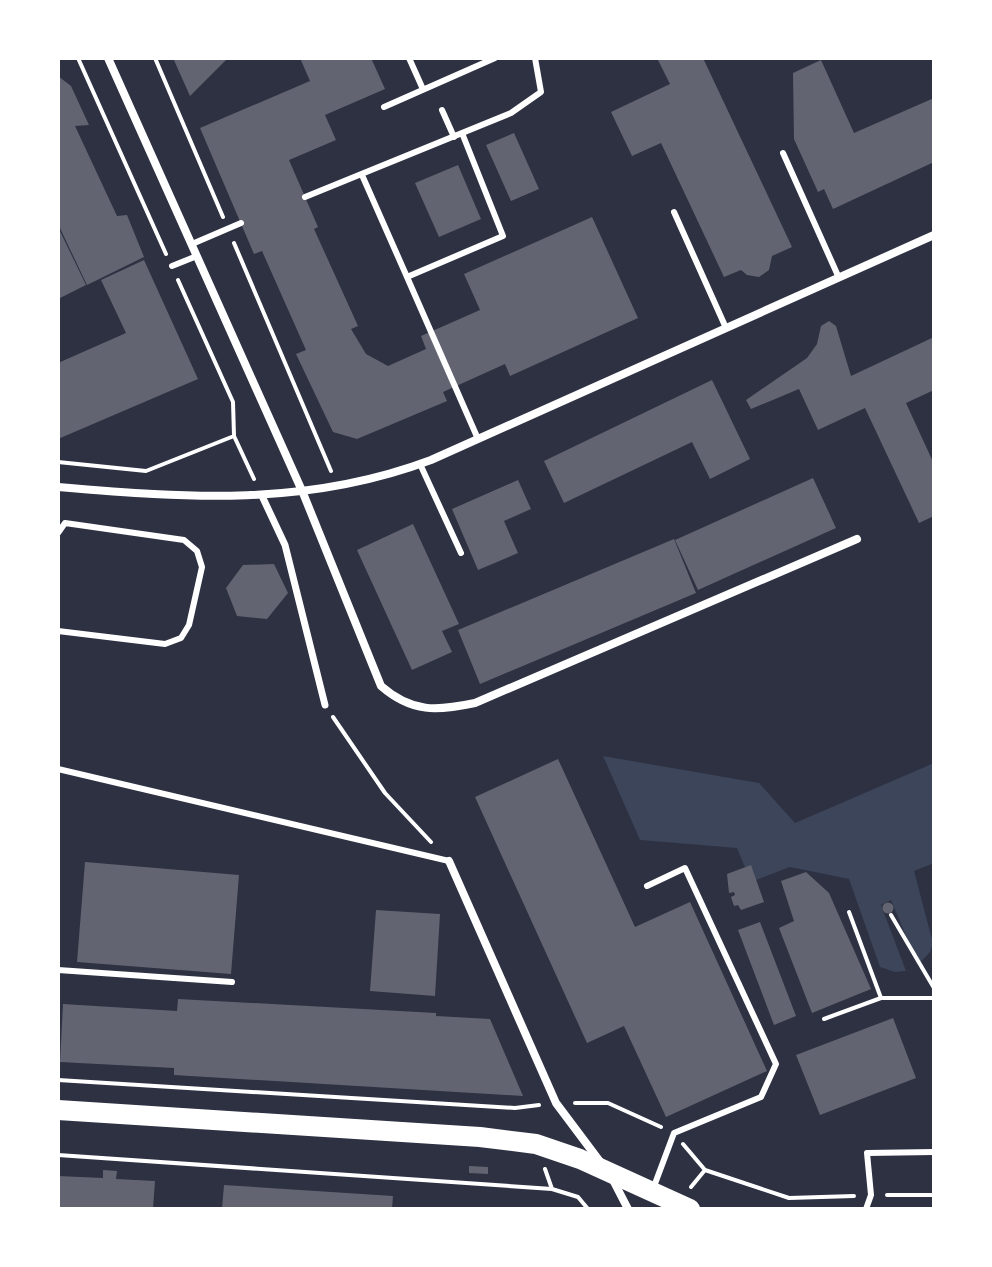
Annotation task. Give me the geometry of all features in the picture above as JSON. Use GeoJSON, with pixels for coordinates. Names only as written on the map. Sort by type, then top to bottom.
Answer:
{"type":"FeatureCollection","features":[{"type":"Feature","properties":{"kind":"main road"},"geometry":{"type":"LineString","coordinates":[[58,1110],[480,1137],[536,1144],[690,1209]]}},
{"type":"Feature","properties":{"kind":"street"},"geometry":{"type":"LineString","coordinates":[[108,58],[303,493],[381,686],[397,700],[437,711],[475,703],[857,539]]}},
{"type":"Feature","properties":{"kind":"street"},"geometry":{"type":"LineString","coordinates":[[58,487],[171,496],[262,496],[338,487],[420,464],[934,235]]}},
{"type":"Feature","properties":{"kind":"street"},"geometry":{"type":"LineString","coordinates":[[262,496],[285,545],[325,705]]}},
{"type":"Feature","properties":{"kind":"street"},"geometry":{"type":"LineString","coordinates":[[449,861],[556,1103],[610,1174],[628,1209]]}},
{"type":"Feature","properties":{"kind":"lane"},"geometry":{"type":"LineString","coordinates":[[409,58],[422,87]]}},
{"type":"Feature","properties":{"kind":"lane"},"geometry":{"type":"LineString","coordinates":[[384,107],[422,87],[495,58]]}},
{"type":"Feature","properties":{"kind":"lane"},"geometry":{"type":"LineString","coordinates":[[305,197],[511,113],[541,92],[535,58]]}},
{"type":"Feature","properties":{"kind":"lane"},"geometry":{"type":"LineString","coordinates":[[442,110],[454,137]]}},
{"type":"Feature","properties":{"kind":"lane"},"geometry":{"type":"LineString","coordinates":[[407,277],[503,236],[462,133]]}},
{"type":"Feature","properties":{"kind":"lane"},"geometry":{"type":"LineString","coordinates":[[783,153],[839,278]]}},
{"type":"Feature","properties":{"kind":"lane"},"geometry":{"type":"LineString","coordinates":[[362,175],[478,439]]}},
{"type":"Feature","properties":{"kind":"lane"},"geometry":{"type":"LineString","coordinates":[[674,212],[726,328]]}},
{"type":"Feature","properties":{"kind":"lane"},"geometry":{"type":"LineString","coordinates":[[192,244],[241,223]]}},
{"type":"Feature","properties":{"kind":"lane"},"geometry":{"type":"LineString","coordinates":[[172,266],[197,256]]}},
{"type":"Feature","properties":{"kind":"lane"},"geometry":{"type":"LineString","coordinates":[[420,464],[461,553]]}},
{"type":"Feature","properties":{"kind":"lane"},"geometry":{"type":"LineString","coordinates":[[58,533],[65,523],[184,540],[197,551],[202,567],[189,625],[181,638],[165,644],[58,631]]}},
{"type":"Feature","properties":{"kind":"lane"},"geometry":{"type":"LineString","coordinates":[[58,769],[449,861]]}},
{"type":"Feature","properties":{"kind":"lane"},"geometry":{"type":"LineString","coordinates":[[647,886],[685,868],[776,1064],[761,1097],[674,1133],[652,1192]]}},
{"type":"Feature","properties":{"kind":"lane"},"geometry":{"type":"LineString","coordinates":[[58,970],[232,982]]}},
{"type":"Feature","properties":{"kind":"lane"},"geometry":{"type":"LineString","coordinates":[[866,1209],[871,1195],[867,1153],[934,1152]]}},
{"type":"Feature","properties":{"kind":"path"},"geometry":{"type":"LineString","coordinates":[[155,58],[338,487]]}},
{"type":"Feature","properties":{"kind":"path"},"geometry":{"type":"LineString","coordinates":[[58,462],[146,471],[234,436]]}},
{"type":"Feature","properties":{"kind":"path"},"geometry":{"type":"LineString","coordinates":[[325,705],[385,793],[449,861]]}},
{"type":"Feature","properties":{"kind":"path"},"geometry":{"type":"LineString","coordinates":[[849,912],[881,998]]}},
{"type":"Feature","properties":{"kind":"path"},"geometry":{"type":"LineString","coordinates":[[891,915],[934,988]]}},
{"type":"Feature","properties":{"kind":"path"},"geometry":{"type":"LineString","coordinates":[[824,1019],[881,998],[934,998]]}},
{"type":"Feature","properties":{"kind":"path"},"geometry":{"type":"LineString","coordinates":[[58,1155],[552,1189],[578,1197],[588,1209]]}},
{"type":"Feature","properties":{"kind":"shaded area"},"geometry":{"type":"Polygon","coordinates":[[[603,756],[759,783],[795,823],[934,763],[934,863],[914,871],[933,943],[930,952],[918,965],[891,900],[881,905],[906,971],[895,972],[880,967],[849,879],[790,867],[751,882],[737,848],[640,840],[603,756]]]}},
{"type":"Feature","properties":{"kind":"building"},"geometry":{"type":"Polygon","coordinates":[[[173,58],[228,58],[190,96],[173,58]]]}},
{"type":"Feature","properties":{"kind":"building"},"geometry":{"type":"Polygon","coordinates":[[[300,58],[371,58],[385,89],[325,115],[336,140],[289,160],[318,227],[314,229],[358,326],[351,329],[366,354],[388,366],[426,349],[421,336],[480,310],[464,274],[592,217],[638,318],[510,376],[505,364],[443,392],[447,401],[357,439],[333,432],[296,354],[306,350],[262,251],[254,254],[200,128],[310,81],[300,58]]]}},
{"type":"Feature","properties":{"kind":"building"},"geometry":{"type":"Polygon","coordinates":[[[657,58],[703,58],[792,247],[772,256],[769,270],[759,277],[747,275],[741,270],[724,277],[661,143],[632,156],[611,112],[670,84],[657,58]]]}},
{"type":"Feature","properties":{"kind":"building"},"geometry":{"type":"Polygon","coordinates":[[[821,60],[854,133],[934,98],[934,162],[833,209],[824,189],[818,192],[794,139],[793,73],[821,60]]]}},
{"type":"Feature","properties":{"kind":"building"},"geometry":{"type":"Polygon","coordinates":[[[58,76],[71,86],[89,125],[75,126],[117,216],[127,215],[144,257],[87,285],[58,224],[58,76]]]}},
{"type":"Feature","properties":{"kind":"building"},"geometry":{"type":"Polygon","coordinates":[[[514,133],[539,189],[511,201],[486,145],[514,133]]]}},
{"type":"Feature","properties":{"kind":"building"},"geometry":{"type":"Polygon","coordinates":[[[458,165],[481,219],[439,237],[415,183],[458,165]]]}},
{"type":"Feature","properties":{"kind":"building"},"geometry":{"type":"Polygon","coordinates":[[[58,227],[86,285],[58,299],[58,227]]]}},
{"type":"Feature","properties":{"kind":"building"},"geometry":{"type":"Polygon","coordinates":[[[144,260],[198,379],[58,439],[58,363],[126,333],[101,280],[144,260]]]}},
{"type":"Feature","properties":{"kind":"building"},"geometry":{"type":"Polygon","coordinates":[[[829,321],[836,326],[851,376],[934,337],[934,390],[906,403],[934,464],[934,516],[919,523],[865,408],[818,430],[799,389],[751,409],[746,400],[807,358],[817,344],[821,326],[829,321]]]}},
{"type":"Feature","properties":{"kind":"building"},"geometry":{"type":"Polygon","coordinates":[[[712,380],[750,459],[710,479],[692,442],[564,503],[544,461],[712,380]]]}},
{"type":"Feature","properties":{"kind":"building"},"geometry":{"type":"Polygon","coordinates":[[[813,478],[836,528],[698,590],[675,540],[813,478]]]}},
{"type":"Feature","properties":{"kind":"building"},"geometry":{"type":"Polygon","coordinates":[[[518,480],[531,509],[504,521],[518,553],[478,570],[452,509],[518,480]]]}},
{"type":"Feature","properties":{"kind":"building"},"geometry":{"type":"Polygon","coordinates":[[[413,524],[459,624],[442,631],[452,652],[412,670],[357,550],[413,524]]]}},
{"type":"Feature","properties":{"kind":"building"},"geometry":{"type":"Polygon","coordinates":[[[674,539],[696,593],[480,684],[458,630],[674,539]]]}},
{"type":"Feature","properties":{"kind":"building"},"geometry":{"type":"Polygon","coordinates":[[[274,564],[288,593],[267,619],[237,616],[226,588],[243,565],[274,564]]]}},
{"type":"Feature","properties":{"kind":"building"},"geometry":{"type":"Polygon","coordinates":[[[558,759],[635,927],[690,902],[767,1071],[666,1117],[624,1026],[587,1043],[475,797],[558,759]]]}},
{"type":"Feature","properties":{"kind":"building"},"geometry":{"type":"Polygon","coordinates":[[[85,862],[239,875],[231,974],[77,962],[85,862]]]}},
{"type":"Feature","properties":{"kind":"building"},"geometry":{"type":"Polygon","coordinates":[[[751,865],[764,902],[741,910],[738,905],[734,906],[731,897],[735,895],[734,892],[729,893],[727,874],[751,865]]]}},
{"type":"Feature","properties":{"kind":"building"},"geometry":{"type":"Polygon","coordinates":[[[806,872],[829,893],[871,989],[812,1013],[779,928],[794,921],[781,881],[806,872]]]}},
{"type":"Feature","properties":{"kind":"building"},"geometry":{"type":"Polygon","coordinates":[[[888,902],[894,908],[888,914],[882,908],[888,902]]]}},
{"type":"Feature","properties":{"kind":"building"},"geometry":{"type":"Polygon","coordinates":[[[376,910],[440,914],[435,996],[370,991],[376,910]]]}},
{"type":"Feature","properties":{"kind":"building"},"geometry":{"type":"Polygon","coordinates":[[[760,922],[796,1016],[774,1025],[738,930],[760,922]]]}},
{"type":"Feature","properties":{"kind":"building"},"geometry":{"type":"Polygon","coordinates":[[[178,999],[436,1013],[436,1016],[490,1019],[523,1096],[174,1075],[174,1068],[60,1062],[63,1004],[177,1011],[178,999]]]}},
{"type":"Feature","properties":{"kind":"building"},"geometry":{"type":"Polygon","coordinates":[[[893,1018],[916,1078],[820,1115],[796,1055],[893,1018]]]}},
{"type":"Feature","properties":{"kind":"building"},"geometry":{"type":"Polygon","coordinates":[[[469,1166],[488,1167],[488,1174],[469,1173],[469,1166]]]}},
{"type":"Feature","properties":{"kind":"building"},"geometry":{"type":"Polygon","coordinates":[[[103,1170],[117,1171],[116,1179],[155,1181],[153,1209],[58,1209],[58,1176],[103,1178],[103,1170]]]}},
{"type":"Feature","properties":{"kind":"building"},"geometry":{"type":"Polygon","coordinates":[[[224,1185],[393,1196],[392,1209],[222,1209],[224,1185]]]}}]}
